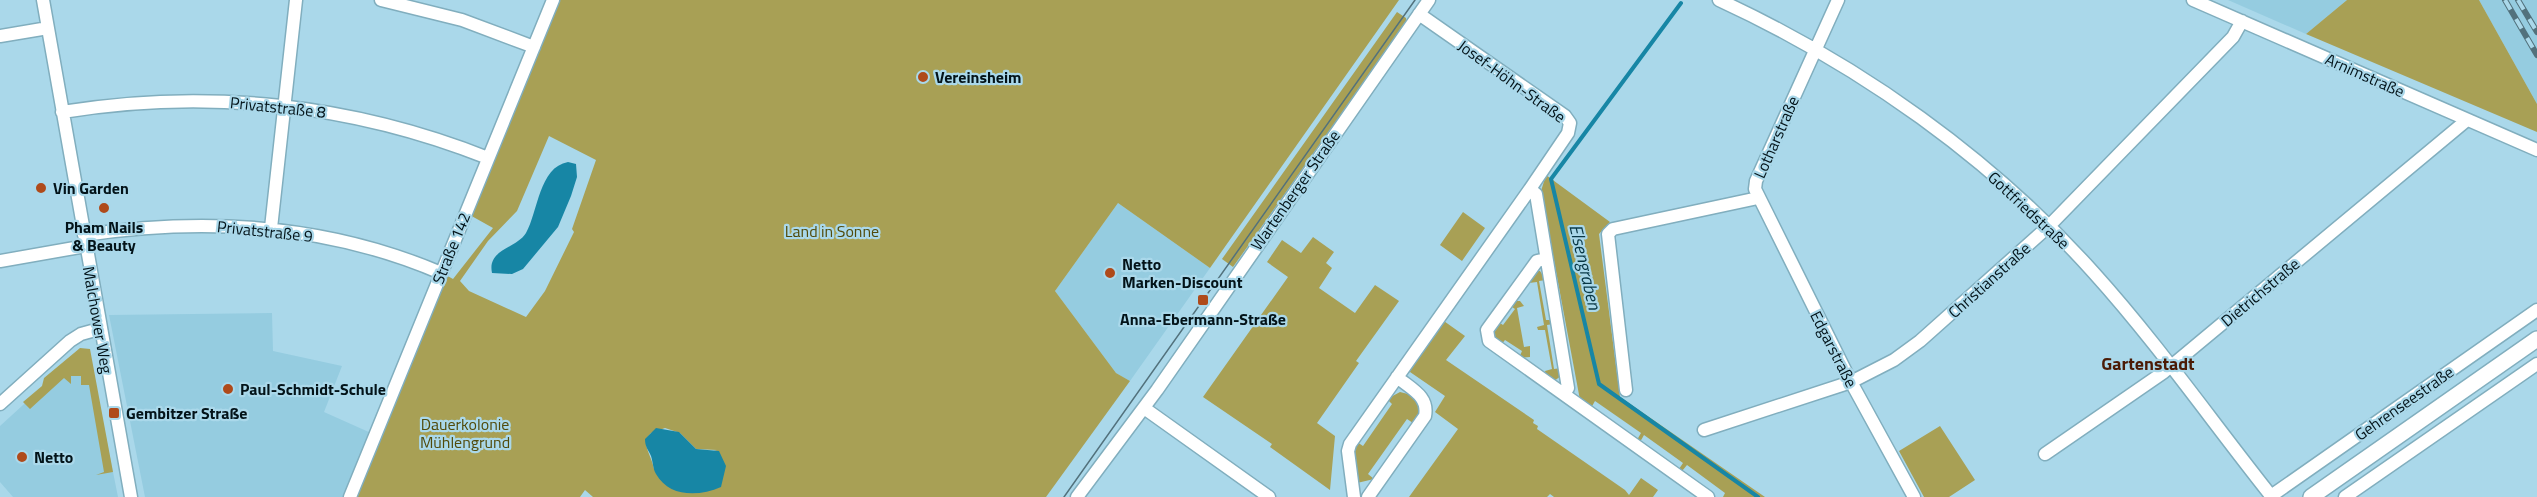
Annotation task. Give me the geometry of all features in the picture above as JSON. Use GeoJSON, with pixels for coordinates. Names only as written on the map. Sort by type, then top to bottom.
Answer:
{"type":"FeatureCollection","features":[{"type":"Feature","properties":{"kind":"main road","name":"Gehrenseestraße"},"geometry":{"type":"LineString","coordinates":[[2311,497],[2537,339]]}},
{"type":"Feature","properties":{"kind":"street","name":"Malchower Weg"},"geometry":{"type":"LineString","coordinates":[[43,0],[99,329],[131,497]]}},
{"type":"Feature","properties":{"kind":"street"},"geometry":{"type":"LineString","coordinates":[[271,228],[296,0]]}},
{"type":"Feature","properties":{"kind":"street"},"geometry":{"type":"LineString","coordinates":[[381,0],[462,20],[534,46]]}},
{"type":"Feature","properties":{"kind":"street","name":"Straße 142"},"geometry":{"type":"LineString","coordinates":[[350,497],[553,0]]}},
{"type":"Feature","properties":{"kind":"street","name":"Wartenberger Straße"},"geometry":{"type":"LineString","coordinates":[[1077,497],[1144,408],[1429,0]]}},
{"type":"Feature","properties":{"kind":"street","name":"Gottfriedstraße"},"geometry":{"type":"LineString","coordinates":[[1719,0],[1816,49],[1924,120],[2006,186],[2049,226],[2114,296],[2272,496]]}},
{"type":"Feature","properties":{"kind":"street","name":"Lotharstraße"},"geometry":{"type":"LineString","coordinates":[[1626,390],[1608,234],[1613,229],[1758,198],[1756,181],[1838,0]]}},
{"type":"Feature","properties":{"kind":"street","name":"Arnimstraße"},"geometry":{"type":"LineString","coordinates":[[2193,0],[2537,150]]}},
{"type":"Feature","properties":{"kind":"street","name":"Josef-Höhn-Straße"},"geometry":{"type":"LineString","coordinates":[[1419,14],[1565,116],[1570,123],[1568,134],[1530,189]]}},
{"type":"Feature","properties":{"kind":"street","name":"Christianstraße"},"geometry":{"type":"LineString","coordinates":[[1704,430],[1851,382],[1894,360],[1920,340],[2049,226],[2233,38],[2242,21]]}},
{"type":"Feature","properties":{"kind":"street"},"geometry":{"type":"LineString","coordinates":[[0,36],[48,28]]}},
{"type":"Feature","properties":{"kind":"street","name":"Privatstraße 8"},"geometry":{"type":"LineString","coordinates":[[62,112],[191,100],[284,105],[387,124],[446,141],[488,158]]}},
{"type":"Feature","properties":{"kind":"street","name":"Dietrichstraße"},"geometry":{"type":"LineString","coordinates":[[2045,454],[2170,367],[2467,120]]}},
{"type":"Feature","properties":{"kind":"street"},"geometry":{"type":"LineString","coordinates":[[1354,497],[1348,451],[1350,444],[1530,189],[1536,194],[1568,388],[1564,394]]}},
{"type":"Feature","properties":{"kind":"street","name":"Edgarstraße"},"geometry":{"type":"LineString","coordinates":[[1758,198],[1851,382],[1914,497]]}},
{"type":"Feature","properties":{"kind":"street","name":"Privatstraße 9"},"geometry":{"type":"LineString","coordinates":[[0,261],[85,240],[190,225],[271,228],[369,248],[441,273]]}},
{"type":"Feature","properties":{"kind":"street"},"geometry":{"type":"LineString","coordinates":[[1546,259],[1537,261],[1487,330],[1486,336],[1489,341],[1708,497]]}},
{"type":"Feature","properties":{"kind":"street","name":"Gehrenseestraße"},"geometry":{"type":"LineString","coordinates":[[2272,496],[2537,310]]}},
{"type":"Feature","properties":{"kind":"street"},"geometry":{"type":"LineString","coordinates":[[0,404],[70,341],[81,334],[99,329]]}},
{"type":"Feature","properties":{"kind":"street"},"geometry":{"type":"LineString","coordinates":[[2345,497],[2537,364]]}},
{"type":"Feature","properties":{"kind":"street"},"geometry":{"type":"LineString","coordinates":[[1368,497],[1425,416],[1428,405],[1425,399],[1397,377]]}},
{"type":"Feature","properties":{"kind":"street"},"geometry":{"type":"LineString","coordinates":[[1144,408],[1269,497]]}},
{"type":"Feature","properties":{"kind":"shaded area"},"geometry":{"type":"Polygon","coordinates":[[[2228,0],[2347,0],[2306,34],[2228,0]]]}},
{"type":"Feature","properties":{"kind":"shaded area"},"geometry":{"type":"Polygon","coordinates":[[[2479,0],[2537,0],[2537,104],[2479,0]]]}},
{"type":"Feature","properties":{"kind":"shaded area"},"geometry":{"type":"Polygon","coordinates":[[[568,162],[576,164],[577,177],[558,227],[523,269],[512,274],[492,273],[492,265],[498,254],[516,243],[526,233],[545,181],[551,172],[568,162]]]}},
{"type":"Feature","properties":{"kind":"shaded area"},"geometry":{"type":"Polygon","coordinates":[[[1118,203],[1210,268],[1130,381],[1116,373],[1055,291],[1118,203]]]}},
{"type":"Feature","properties":{"kind":"shaded area","name":"Paul-Schmidt-Schule"},"geometry":{"type":"Polygon","coordinates":[[[272,313],[273,351],[342,366],[324,412],[371,433],[344,497],[145,497],[109,315],[272,313]]]}},
{"type":"Feature","properties":{"kind":"shaded area"},"geometry":{"type":"Polygon","coordinates":[[[82,368],[96,387],[118,497],[13,497],[0,482],[0,426],[57,374],[82,368]]]}},
{"type":"Feature","properties":{"kind":"shaded area"},"geometry":{"type":"Polygon","coordinates":[[[656,428],[679,432],[696,449],[719,451],[726,466],[721,487],[703,492],[685,493],[676,491],[662,482],[655,472],[645,442],[645,439],[656,428]]]}},
{"type":"Feature","properties":{"kind":"green space","name":"Land in Sonne"},"geometry":{"type":"Polygon","coordinates":[[[557,0],[1399,0],[1210,268],[1118,203],[1055,291],[1116,373],[1130,381],[1046,497],[593,497],[585,490],[580,497],[357,497],[444,274],[453,279],[493,228],[468,214],[557,0]],[[549,136],[517,211],[488,241],[460,281],[469,291],[526,317],[545,291],[574,232],[572,229],[596,160],[549,136]],[[665,428],[651,433],[646,439],[654,469],[717,450],[696,449],[680,433],[665,428]]]}},
{"type":"Feature","properties":{"kind":"green space"},"geometry":{"type":"Polygon","coordinates":[[[2347,0],[2479,0],[2537,104],[2537,132],[2306,34],[2347,0]]]}},
{"type":"Feature","properties":{"kind":"green space"},"geometry":{"type":"Polygon","coordinates":[[[1397,12],[1406,18],[1406,23],[1233,267],[1222,259],[1397,12]]]}},
{"type":"Feature","properties":{"kind":"green space"},"geometry":{"type":"Polygon","coordinates":[[[1546,175],[1610,222],[1599,234],[1620,397],[1765,497],[1723,497],[1725,493],[1687,465],[1682,471],[1679,469],[1683,463],[1644,435],[1640,442],[1637,440],[1641,433],[1595,401],[1591,408],[1580,400],[1541,191],[1546,175]]]}},
{"type":"Feature","properties":{"kind":"green space"},"geometry":{"type":"Polygon","coordinates":[[[1463,212],[1485,228],[1462,261],[1440,245],[1463,212]]]}},
{"type":"Feature","properties":{"kind":"green space"},"geometry":{"type":"Polygon","coordinates":[[[1313,237],[1334,252],[1326,263],[1332,268],[1319,288],[1355,313],[1375,285],[1399,301],[1356,361],[1359,363],[1317,423],[1335,436],[1330,490],[1270,447],[1272,444],[1203,397],[1288,277],[1267,262],[1282,240],[1301,253],[1313,237]]]}},
{"type":"Feature","properties":{"kind":"green space"},"geometry":{"type":"Polygon","coordinates":[[[1535,271],[1540,271],[1546,280],[1539,281],[1546,320],[1552,320],[1553,324],[1547,325],[1554,369],[1561,368],[1561,376],[1554,381],[1546,375],[1545,371],[1552,369],[1545,330],[1538,330],[1537,327],[1544,325],[1537,282],[1529,283],[1535,271]]]}},
{"type":"Feature","properties":{"kind":"green space"},"geometry":{"type":"Polygon","coordinates":[[[1514,301],[1520,301],[1524,306],[1517,308],[1524,347],[1530,346],[1530,357],[1519,358],[1522,351],[1505,340],[1501,345],[1494,336],[1497,321],[1503,325],[1515,309],[1509,305],[1514,301]]]}},
{"type":"Feature","properties":{"kind":"green space"},"geometry":{"type":"Polygon","coordinates":[[[1441,319],[1465,336],[1446,360],[1534,420],[1533,423],[1538,426],[1537,429],[1629,495],[1641,478],[1658,490],[1653,497],[1554,497],[1550,494],[1547,497],[1409,497],[1458,429],[1435,412],[1445,396],[1410,372],[1403,376],[1441,319]]]}},
{"type":"Feature","properties":{"kind":"green space"},"geometry":{"type":"Polygon","coordinates":[[[80,348],[90,349],[113,472],[96,475],[104,472],[89,385],[81,385],[81,376],[71,376],[71,384],[64,378],[30,409],[23,402],[42,386],[44,378],[80,348]]]}},
{"type":"Feature","properties":{"kind":"green space"},"geometry":{"type":"Polygon","coordinates":[[[1400,392],[1412,395],[1419,404],[1418,416],[1413,423],[1407,419],[1368,474],[1374,479],[1357,483],[1352,454],[1357,442],[1363,446],[1392,404],[1387,399],[1400,392]]]}},
{"type":"Feature","properties":{"kind":"green space"},"geometry":{"type":"Polygon","coordinates":[[[1940,426],[1975,480],[1949,497],[1924,497],[1899,451],[1940,426]]]}},
{"type":"Feature","properties":{"kind":"waterway","name":"Elsengraben"},"geometry":{"type":"LineString","coordinates":[[1681,3],[1551,179],[1599,384],[1758,497]]}},
{"type":"Feature","properties":{"kind":"tram line"},"geometry":{"type":"LineString","coordinates":[[1064,497],[1415,0]]}},
{"type":"Feature","properties":{"kind":"railway"},"geometry":{"type":"LineString","coordinates":[[2505,0],[2537,55]]}},
{"type":"Feature","properties":{"kind":"railway"},"geometry":{"type":"LineString","coordinates":[[2518,0],[2537,32]]}},
{"type":"Feature","properties":{"kind":"place","name":"Vereinsheim"},"geometry":{"type":"Point","coordinates":[923,77]}},
{"type":"Feature","properties":{"kind":"place","name":"Vin Garden"},"geometry":{"type":"Point","coordinates":[41,188]}},
{"type":"Feature","properties":{"kind":"place","name":"Pham Nails & Beauty"},"geometry":{"type":"Point","coordinates":[104,208]}},
{"type":"Feature","properties":{"kind":"place","name":"Netto Marken-Discount"},"geometry":{"type":"Point","coordinates":[1110,273]}},
{"type":"Feature","properties":{"kind":"place","name":"Anna-Ebermann-Straße"},"geometry":{"type":"Point","coordinates":[1203,300]}},
{"type":"Feature","properties":{"kind":"place","name":"Paul-Schmidt-Schule"},"geometry":{"type":"Point","coordinates":[228,389]}},
{"type":"Feature","properties":{"kind":"place","name":"Gembitzer Straße"},"geometry":{"type":"Point","coordinates":[114,413]}},
{"type":"Feature","properties":{"kind":"place","name":"Netto"},"geometry":{"type":"Point","coordinates":[22,457]}},
{"type":"Feature","properties":{"kind":"district","name":"Gartenstadt"},"geometry":{"type":"Point","coordinates":[2148,364]}},
{"type":"Feature","properties":{"kind":"park label","name":"Dauerkolonie Mühlengrund"},"geometry":{"type":"Point","coordinates":[465,433]}}]}
